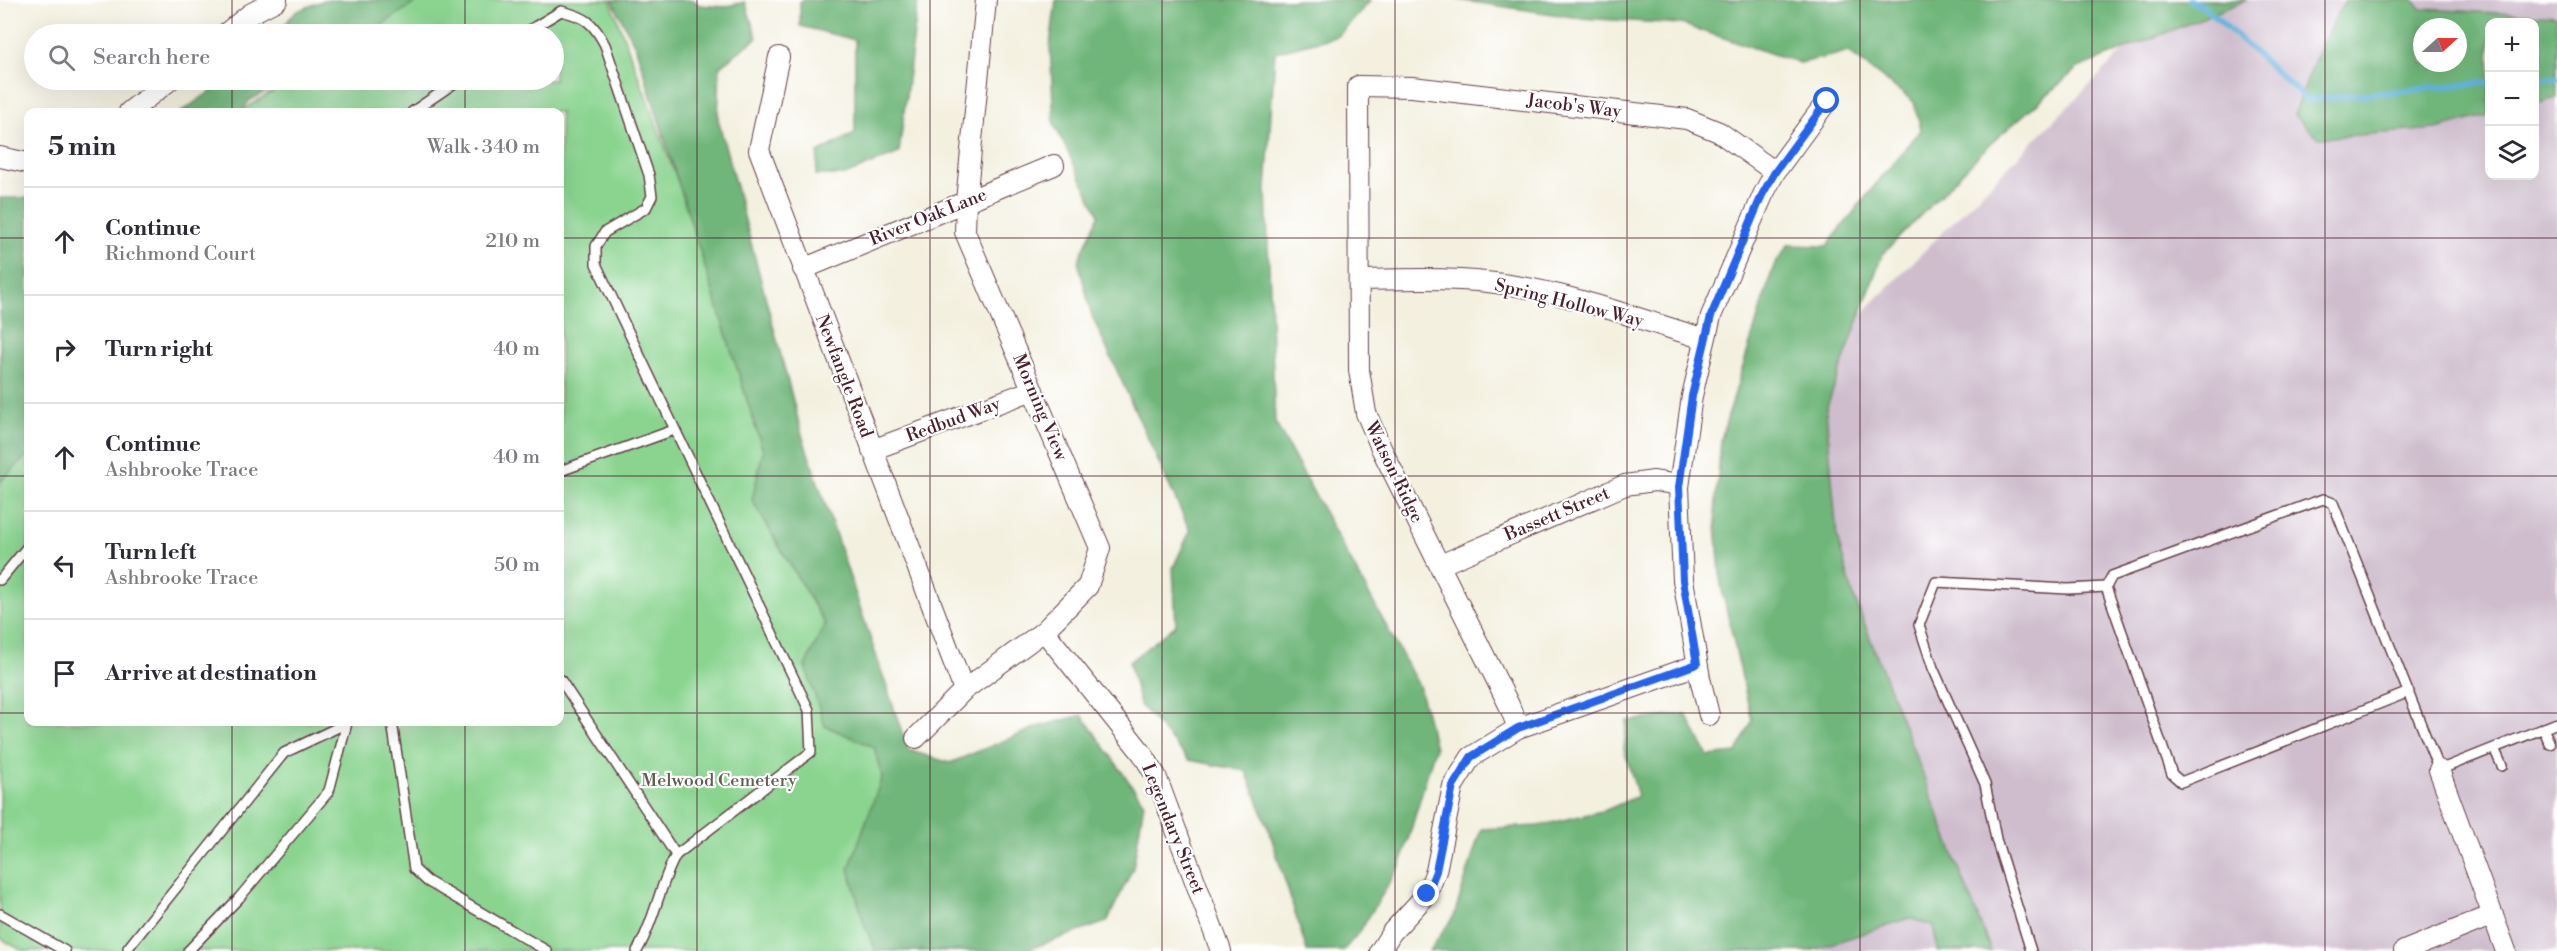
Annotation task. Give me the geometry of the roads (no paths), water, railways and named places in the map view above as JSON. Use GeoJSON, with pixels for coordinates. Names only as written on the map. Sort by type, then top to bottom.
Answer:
{"type":"FeatureCollection","features":[{"type":"Feature","properties":{"kind":"street"},"geometry":{"type":"LineString","coordinates":[[238,24],[250,14],[277,0]]}},
{"type":"Feature","properties":{"kind":"street","name":"Morning View"},"geometry":{"type":"LineString","coordinates":[[916,738],[964,690],[1044,631],[1088,586],[1100,548],[965,232],[986,0]]}},
{"type":"Feature","properties":{"kind":"street","name":"Newfangle Road"},"geometry":{"type":"LineString","coordinates":[[779,57],[759,150],[964,690]]}},
{"type":"Feature","properties":{"kind":"street","name":"Jacob's Way"},"geometry":{"type":"LineString","coordinates":[[1358,86],[1412,87],[1687,119],[1719,132],[1775,172]]}},
{"type":"Feature","properties":{"kind":"street","name":"Watson Ridge"},"geometry":{"type":"LineString","coordinates":[[1358,86],[1359,370],[1366,413],[1518,728]]}},
{"type":"Feature","properties":{"kind":"street"},"geometry":{"type":"LineString","coordinates":[[134,108],[157,90]]}},
{"type":"Feature","properties":{"kind":"street"},"geometry":{"type":"LineString","coordinates":[[1709,715],[1697,664],[1683,580],[1679,485],[1692,396],[1711,316],[1762,195],[1775,172],[1827,101]]}},
{"type":"Feature","properties":{"kind":"street"},"geometry":{"type":"LineString","coordinates":[[0,157],[24,162]]}},
{"type":"Feature","properties":{"kind":"street","name":"River Oak Lane"},"geometry":{"type":"LineString","coordinates":[[803,268],[1054,165]]}},
{"type":"Feature","properties":{"kind":"street","name":"Spring Hollow Way"},"geometry":{"type":"LineString","coordinates":[[1359,280],[1451,278],[1512,285],[1568,298],[1705,339]]}},
{"type":"Feature","properties":{"kind":"street","name":"Redbud Way"},"geometry":{"type":"LineString","coordinates":[[872,450],[1033,390]]}},
{"type":"Feature","properties":{"kind":"street","name":"Bassett Street"},"geometry":{"type":"LineString","coordinates":[[1440,565],[1625,485],[1654,481],[1679,485]]}},
{"type":"Feature","properties":{"kind":"street","name":"Legendary Street"},"geometry":{"type":"LineString","coordinates":[[1044,631],[1142,753],[1156,776],[1221,951]]}},
{"type":"Feature","properties":{"kind":"street"},"geometry":{"type":"LineString","coordinates":[[1380,951],[1392,932],[1427,894],[1436,871],[1453,786],[1471,757],[1518,728],[1697,664]]}},
{"type":"Feature","properties":{"kind":"street"},"geometry":{"type":"LineString","coordinates":[[2439,770],[2506,951]]}},
{"type":"Feature","properties":{"kind":"street"},"geometry":{"type":"LineString","coordinates":[[2404,951],[2493,915]]}},
{"type":"Feature","properties":{"kind":"lane"},"geometry":{"type":"LineString","coordinates":[[540,24],[561,11],[580,15],[595,26],[605,45],[649,175],[652,196],[646,208],[605,232],[596,246],[596,264],[809,711],[812,752],[676,855],[668,870],[644,939],[637,951]]}},
{"type":"Feature","properties":{"kind":"lane"},"geometry":{"type":"LineString","coordinates":[[418,108],[444,90]]}},
{"type":"Feature","properties":{"kind":"lane"},"geometry":{"type":"LineString","coordinates":[[564,470],[674,430]]}},
{"type":"Feature","properties":{"kind":"lane"},"geometry":{"type":"LineString","coordinates":[[2106,586],[2112,576],[2323,499],[2333,503],[2439,770],[2557,723]]}},
{"type":"Feature","properties":{"kind":"lane"},"geometry":{"type":"LineString","coordinates":[[0,580],[24,551]]}},
{"type":"Feature","properties":{"kind":"lane"},"geometry":{"type":"LineString","coordinates":[[2031,951],[1996,839],[1985,784],[1933,668],[1919,625],[1936,582],[2068,589],[2106,586]]}},
{"type":"Feature","properties":{"kind":"lane"},"geometry":{"type":"LineString","coordinates":[[2106,586],[2172,774],[2181,782],[2409,692]]}},
{"type":"Feature","properties":{"kind":"lane"},"geometry":{"type":"LineString","coordinates":[[564,685],[676,855]]}},
{"type":"Feature","properties":{"kind":"lane"},"geometry":{"type":"LineString","coordinates":[[128,951],[142,930],[284,753],[340,726]]}},
{"type":"Feature","properties":{"kind":"lane"},"geometry":{"type":"LineString","coordinates":[[188,951],[239,898],[329,791],[347,726]]}},
{"type":"Feature","properties":{"kind":"lane"},"geometry":{"type":"LineString","coordinates":[[393,726],[414,869],[427,881],[547,951]]}},
{"type":"Feature","properties":{"kind":"lane"},"geometry":{"type":"LineString","coordinates":[[2544,728],[2550,744]]}},
{"type":"Feature","properties":{"kind":"lane"},"geometry":{"type":"LineString","coordinates":[[2494,748],[2502,766]]}},
{"type":"Feature","properties":{"kind":"lane"},"geometry":{"type":"LineString","coordinates":[[0,914],[65,951]]}},
{"type":"Feature","properties":{"kind":"waterway"},"geometry":{"type":"LineString","coordinates":[[2190,0],[2207,9],[2307,100],[2485,82]]}},
{"type":"Feature","properties":{"kind":"waterway"},"geometry":{"type":"LineString","coordinates":[[2539,80],[2557,78]]}},
{"type":"Feature","properties":{"kind":"park label","name":"Melwood Cemetery"},"geometry":{"type":"Point","coordinates":[719,780]}}]}
